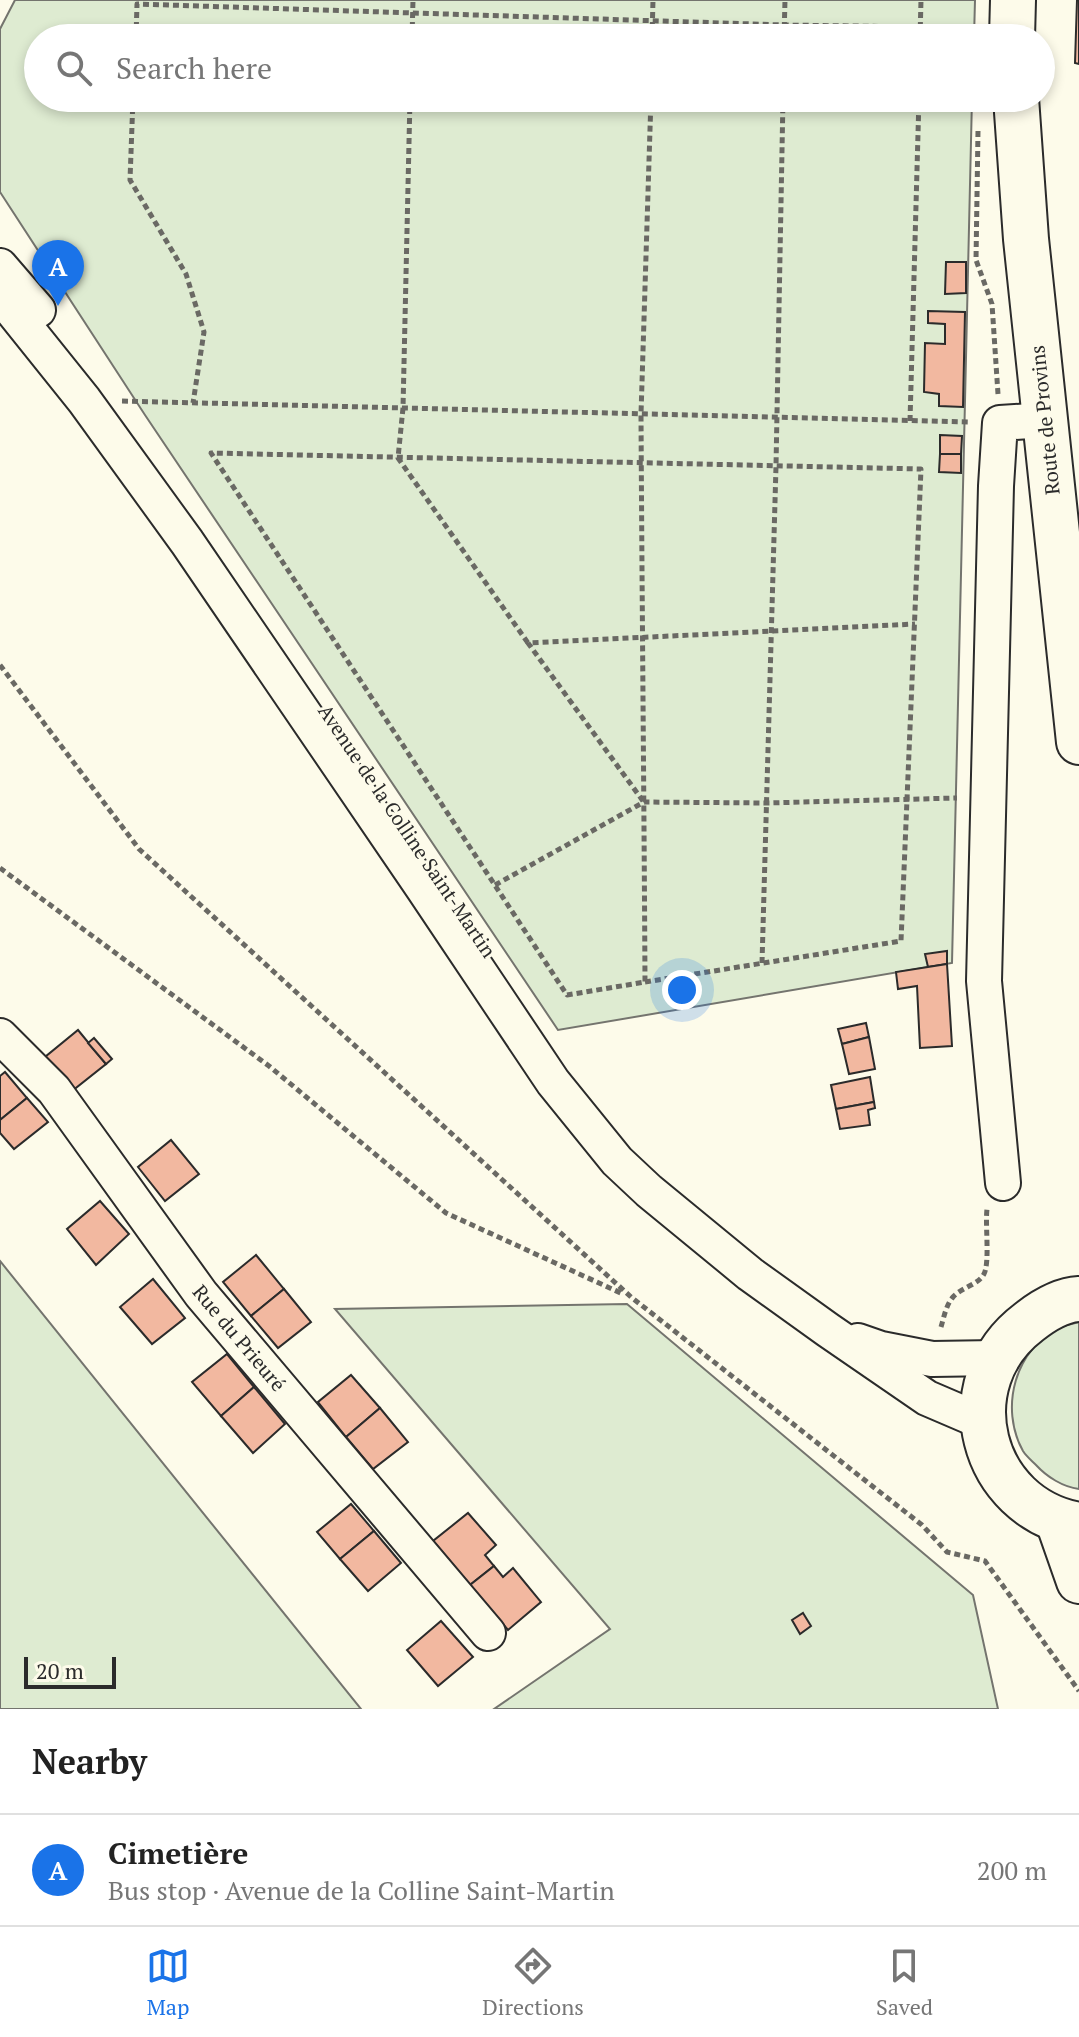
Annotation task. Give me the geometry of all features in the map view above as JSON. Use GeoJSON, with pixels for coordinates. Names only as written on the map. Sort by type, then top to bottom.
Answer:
{"type":"FeatureCollection","features":[{"type":"Feature","properties":{"kind":"main road","name":"Route de Provins"},"geometry":{"type":"LineString","coordinates":[[1017,112],[1026,239],[1079,742]]}},
{"type":"Feature","properties":{"kind":"main road"},"geometry":{"type":"LineString","coordinates":[[1077,1291],[1015,1332],[996,1358],[985,1390],[983,1422],[990,1454],[1006,1483],[1029,1506],[1069,1523],[1079,1581]]}},
{"type":"Feature","properties":{"kind":"street","name":"Avenue de la Colline Saint-Martin"},"geometry":{"type":"LineString","coordinates":[[0,266],[79,356],[162,469],[556,1053],[631,1147],[732,1241],[808,1294],[869,1345]]}},
{"type":"Feature","properties":{"kind":"street","name":"Avenue de la Colline Saint-Martin"},"geometry":{"type":"LineString","coordinates":[[0,298],[84,400],[187,542],[553,1082],[617,1161],[750,1274],[828,1330],[927,1398],[983,1422]]}},
{"type":"Feature","properties":{"kind":"street"},"geometry":{"type":"LineString","coordinates":[[1003,1183],[984,981],[996,486],[1000,423],[1045,420]]}},
{"type":"Feature","properties":{"kind":"street","name":"Rue du Prieuré"},"geometry":{"type":"LineString","coordinates":[[0,1036],[54,1090],[201,1294],[488,1633]]}},
{"type":"Feature","properties":{"kind":"street","name":"Avenue de la Colline Saint-Martin"},"geometry":{"type":"LineString","coordinates":[[828,1330],[881,1349],[932,1359],[996,1358]]}},
{"type":"Feature","properties":{"kind":"path"},"geometry":{"type":"LineString","coordinates":[[412,24],[413,0]]}},
{"type":"Feature","properties":{"kind":"path"},"geometry":{"type":"LineString","coordinates":[[653,0],[653,24]]}},
{"type":"Feature","properties":{"kind":"path"},"geometry":{"type":"LineString","coordinates":[[784,24],[785,0]]}},
{"type":"Feature","properties":{"kind":"path"},"geometry":{"type":"LineString","coordinates":[[921,0],[921,24]]}},
{"type":"Feature","properties":{"kind":"path"},"geometry":{"type":"LineString","coordinates":[[136,24],[137,4],[758,24]]}},
{"type":"Feature","properties":{"kind":"path"},"geometry":{"type":"LineString","coordinates":[[989,24],[1012,23]]}},
{"type":"Feature","properties":{"kind":"path"},"geometry":{"type":"LineString","coordinates":[[132,112],[130,180],[186,274],[204,332],[193,403]]}},
{"type":"Feature","properties":{"kind":"path"},"geometry":{"type":"LineString","coordinates":[[410,112],[403,408],[398,458],[644,802]]}},
{"type":"Feature","properties":{"kind":"path"},"geometry":{"type":"LineString","coordinates":[[645,982],[641,414],[651,112]]}},
{"type":"Feature","properties":{"kind":"path"},"geometry":{"type":"LineString","coordinates":[[762,963],[783,112]]}},
{"type":"Feature","properties":{"kind":"path"},"geometry":{"type":"LineString","coordinates":[[910,421],[919,112]]}},
{"type":"Feature","properties":{"kind":"path"},"geometry":{"type":"LineString","coordinates":[[84,400],[1000,423],[992,304],[976,260],[978,128]]}},
{"type":"Feature","properties":{"kind":"path"},"geometry":{"type":"LineString","coordinates":[[211,453],[398,458],[921,469],[901,941],[567,995],[211,453]]}},
{"type":"Feature","properties":{"kind":"path"},"geometry":{"type":"LineString","coordinates":[[528,643],[915,624]]}},
{"type":"Feature","properties":{"kind":"path"},"geometry":{"type":"LineString","coordinates":[[0,665],[139,849],[631,1297],[922,1525],[947,1552],[985,1561],[1079,1691]]}},
{"type":"Feature","properties":{"kind":"path"},"geometry":{"type":"LineString","coordinates":[[495,885],[644,802],[766,803],[990,798]]}},
{"type":"Feature","properties":{"kind":"path"},"geometry":{"type":"LineString","coordinates":[[0,868],[269,1066],[446,1213],[631,1297]]}},
{"type":"Feature","properties":{"kind":"path"},"geometry":{"type":"LineString","coordinates":[[932,1359],[948,1304],[955,1295],[980,1280],[986,1271],[985,1220],[988,1204],[1003,1183]]}},
{"type":"Feature","properties":{"kind":"green space"},"geometry":{"type":"Polygon","coordinates":[[[15,0],[975,0],[974,24],[24,24],[24,112],[972,112],[952,963],[558,1030],[145,415],[0,192],[0,29],[15,0]]]}},
{"type":"Feature","properties":{"kind":"green space"},"geometry":{"type":"Polygon","coordinates":[[[0,1261],[361,1709],[0,1709],[0,1261]]]}},
{"type":"Feature","properties":{"kind":"green space"},"geometry":{"type":"Polygon","coordinates":[[[627,1304],[973,1595],[998,1709],[494,1709],[610,1629],[335,1309],[627,1304]]]}},
{"type":"Feature","properties":{"kind":"green space"},"geometry":{"type":"Polygon","coordinates":[[[1079,1322],[1079,1489],[1056,1481],[1027,1457],[1016,1434],[1012,1398],[1022,1364],[1032,1349],[1061,1327],[1079,1322]]]}},
{"type":"Feature","properties":{"kind":"building"},"geometry":{"type":"Polygon","coordinates":[[[1079,0],[1079,64],[1075,63],[1079,0]]]}},
{"type":"Feature","properties":{"kind":"building"},"geometry":{"type":"Polygon","coordinates":[[[946,262],[966,262],[966,293],[945,294],[946,262]]]}},
{"type":"Feature","properties":{"kind":"building"},"geometry":{"type":"Polygon","coordinates":[[[928,311],[965,312],[963,407],[939,406],[939,394],[924,392],[925,343],[945,344],[945,324],[928,323],[928,311]]]}},
{"type":"Feature","properties":{"kind":"building"},"geometry":{"type":"Polygon","coordinates":[[[940,435],[962,436],[961,454],[940,454],[940,435]]]}},
{"type":"Feature","properties":{"kind":"building"},"geometry":{"type":"Polygon","coordinates":[[[940,454],[961,454],[961,473],[939,472],[940,454]]]}},
{"type":"Feature","properties":{"kind":"building"},"geometry":{"type":"Polygon","coordinates":[[[947,951],[947,964],[928,967],[925,954],[947,951]]]}},
{"type":"Feature","properties":{"kind":"building"},"geometry":{"type":"Polygon","coordinates":[[[947,964],[952,1046],[920,1048],[917,986],[898,989],[896,972],[947,964]]]}},
{"type":"Feature","properties":{"kind":"building"},"geometry":{"type":"Polygon","coordinates":[[[866,1023],[869,1037],[842,1044],[838,1029],[866,1023]]]}},
{"type":"Feature","properties":{"kind":"building"},"geometry":{"type":"Polygon","coordinates":[[[78,1030],[106,1064],[72,1091],[45,1057],[78,1030]]]}},
{"type":"Feature","properties":{"kind":"building"},"geometry":{"type":"Polygon","coordinates":[[[869,1037],[875,1069],[849,1074],[842,1044],[869,1037]]]}},
{"type":"Feature","properties":{"kind":"building"},"geometry":{"type":"Polygon","coordinates":[[[94,1038],[112,1059],[106,1064],[88,1043],[94,1038]]]}},
{"type":"Feature","properties":{"kind":"building"},"geometry":{"type":"Polygon","coordinates":[[[5,1072],[27,1098],[0,1120],[0,1076],[5,1072]]]}},
{"type":"Feature","properties":{"kind":"building"},"geometry":{"type":"Polygon","coordinates":[[[870,1077],[874,1102],[836,1109],[831,1085],[870,1077]]]}},
{"type":"Feature","properties":{"kind":"building"},"geometry":{"type":"Polygon","coordinates":[[[27,1098],[48,1122],[14,1149],[0,1133],[0,1120],[27,1098]]]}},
{"type":"Feature","properties":{"kind":"building"},"geometry":{"type":"Polygon","coordinates":[[[874,1102],[875,1108],[868,1110],[870,1125],[840,1129],[836,1109],[874,1102]]]}},
{"type":"Feature","properties":{"kind":"building"},"geometry":{"type":"Polygon","coordinates":[[[171,1140],[199,1174],[165,1201],[138,1167],[171,1140]]]}},
{"type":"Feature","properties":{"kind":"building"},"geometry":{"type":"Polygon","coordinates":[[[100,1201],[129,1234],[96,1265],[67,1229],[100,1201]]]}},
{"type":"Feature","properties":{"kind":"building"},"geometry":{"type":"Polygon","coordinates":[[[256,1255],[284,1289],[251,1316],[223,1282],[256,1255]]]}},
{"type":"Feature","properties":{"kind":"building"},"geometry":{"type":"Polygon","coordinates":[[[153,1279],[185,1318],[152,1344],[120,1307],[153,1279]]]}},
{"type":"Feature","properties":{"kind":"building"},"geometry":{"type":"Polygon","coordinates":[[[284,1289],[311,1322],[278,1348],[251,1316],[284,1289]]]}},
{"type":"Feature","properties":{"kind":"building"},"geometry":{"type":"Polygon","coordinates":[[[227,1354],[254,1387],[221,1416],[192,1382],[227,1354]]]}},
{"type":"Feature","properties":{"kind":"building"},"geometry":{"type":"Polygon","coordinates":[[[351,1375],[380,1408],[346,1437],[318,1402],[351,1375]]]}},
{"type":"Feature","properties":{"kind":"building"},"geometry":{"type":"Polygon","coordinates":[[[254,1387],[285,1424],[253,1453],[221,1416],[254,1387]]]}},
{"type":"Feature","properties":{"kind":"building"},"geometry":{"type":"Polygon","coordinates":[[[380,1408],[408,1442],[373,1469],[346,1437],[380,1408]]]}},
{"type":"Feature","properties":{"kind":"building"},"geometry":{"type":"Polygon","coordinates":[[[351,1504],[374,1531],[340,1559],[317,1532],[351,1504]]]}},
{"type":"Feature","properties":{"kind":"building"},"geometry":{"type":"Polygon","coordinates":[[[468,1513],[496,1545],[485,1555],[494,1566],[470,1585],[433,1541],[468,1513]]]}},
{"type":"Feature","properties":{"kind":"building"},"geometry":{"type":"Polygon","coordinates":[[[374,1531],[401,1563],[368,1591],[340,1559],[374,1531]]]}},
{"type":"Feature","properties":{"kind":"building"},"geometry":{"type":"Polygon","coordinates":[[[494,1566],[503,1577],[513,1568],[541,1602],[508,1630],[470,1585],[494,1566]]]}},
{"type":"Feature","properties":{"kind":"building"},"geometry":{"type":"Polygon","coordinates":[[[803,1613],[811,1626],[800,1634],[792,1620],[803,1613]]]}},
{"type":"Feature","properties":{"kind":"building"},"geometry":{"type":"Polygon","coordinates":[[[441,1621],[473,1657],[438,1686],[407,1650],[441,1621]]]}},
{"type":"Feature","properties":{"kind":"place","name":"Cimetière"},"geometry":{"type":"Point","coordinates":[58,306]}}]}
